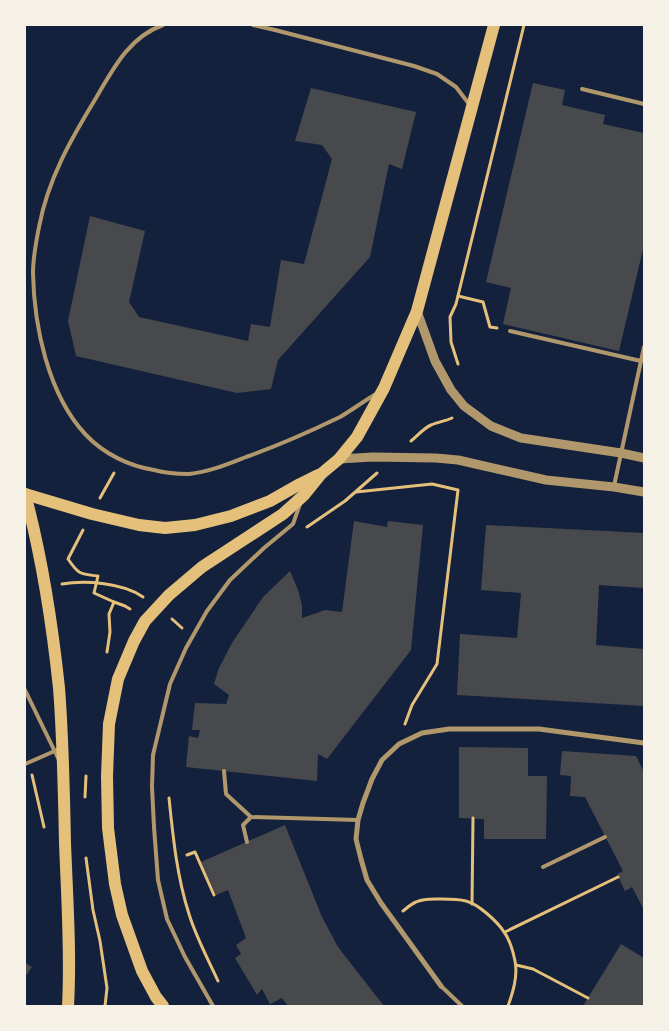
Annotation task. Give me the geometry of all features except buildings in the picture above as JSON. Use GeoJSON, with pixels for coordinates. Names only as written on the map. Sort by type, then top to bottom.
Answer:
{"type":"FeatureCollection","features":[{"type":"Feature","properties":{"kind":"main road"},"geometry":{"type":"LineString","coordinates":[[163,1006],[142,971],[122,915],[115,884],[108,828],[107,796],[109,724],[118,679],[134,641],[145,621],[169,595],[202,567],[283,514],[304,495],[321,474],[339,459],[358,437],[384,388],[417,311],[494,25]]}},
{"type":"Feature","properties":{"kind":"main road"},"geometry":{"type":"LineString","coordinates":[[68,1006],[68,924],[63,769],[59,749],[59,689],[48,602],[25,494],[92,514],[139,525],[165,528],[195,525],[231,516],[270,501],[321,474]]}},
{"type":"Feature","properties":{"kind":"street"},"geometry":{"type":"LineString","coordinates":[[417,311],[435,361],[451,390],[464,406],[481,420],[521,438],[644,458]]}},
{"type":"Feature","properties":{"kind":"street"},"geometry":{"type":"LineString","coordinates":[[339,459],[373,457],[458,460],[546,480],[614,486],[644,492]]}},
{"type":"Feature","properties":{"kind":"street"},"geometry":{"type":"LineString","coordinates":[[441,986],[392,918],[368,880],[356,839],[358,820],[363,803],[382,760],[399,744],[422,733],[449,729],[539,729],[644,743]]}},
{"type":"Feature","properties":{"kind":"lane"},"geometry":{"type":"LineString","coordinates":[[163,25],[157,26],[143,35],[117,62],[64,153],[45,202],[39,227],[33,272],[37,321],[48,366],[64,404],[86,435],[105,451],[121,460],[139,468],[166,473],[189,474],[206,471],[267,450],[341,416],[384,388]]}},
{"type":"Feature","properties":{"kind":"lane"},"geometry":{"type":"LineString","coordinates":[[252,25],[414,66],[437,74],[456,87],[472,108]]}},
{"type":"Feature","properties":{"kind":"lane"},"geometry":{"type":"LineString","coordinates":[[582,89],[644,104]]}},
{"type":"Feature","properties":{"kind":"lane"},"geometry":{"type":"LineString","coordinates":[[510,331],[641,361]]}},
{"type":"Feature","properties":{"kind":"lane"},"geometry":{"type":"LineString","coordinates":[[614,486],[644,346]]}},
{"type":"Feature","properties":{"kind":"lane"},"geometry":{"type":"LineString","coordinates":[[213,1006],[185,957],[167,919],[158,880],[152,787],[153,755],[170,684],[206,611],[230,580],[293,524],[304,495]]}},
{"type":"Feature","properties":{"kind":"lane"},"geometry":{"type":"LineString","coordinates":[[25,690],[59,749],[27,763]]}},
{"type":"Feature","properties":{"kind":"lane"},"geometry":{"type":"LineString","coordinates":[[224,771],[226,794],[251,817],[358,820]]}},
{"type":"Feature","properties":{"kind":"lane"},"geometry":{"type":"LineString","coordinates":[[247,842],[243,825],[251,817]]}},
{"type":"Feature","properties":{"kind":"lane"},"geometry":{"type":"LineString","coordinates":[[543,866],[605,837]]}},
{"type":"Feature","properties":{"kind":"lane"},"geometry":{"type":"LineString","coordinates":[[441,986],[462,1006]]}},
{"type":"Feature","properties":{"kind":"path"},"geometry":{"type":"LineString","coordinates":[[461,369],[451,342],[450,317],[456,304],[524,25]]}},
{"type":"Feature","properties":{"kind":"path"},"geometry":{"type":"LineString","coordinates":[[458,296],[483,302],[490,327],[510,331]]}},
{"type":"Feature","properties":{"kind":"path"},"geometry":{"type":"LineString","coordinates":[[356,492],[432,484],[458,490],[437,664],[412,705],[399,744]]}},
{"type":"Feature","properties":{"kind":"path"},"geometry":{"type":"LineString","coordinates":[[45,586],[67,583],[96,584],[127,589],[140,595],[193,636]]}},
{"type":"Feature","properties":{"kind":"path"},"geometry":{"type":"LineString","coordinates":[[114,602],[133,611]]}},
{"type":"Feature","properties":{"kind":"path"},"geometry":{"type":"LineString","coordinates":[[27,763],[45,832]]}},
{"type":"Feature","properties":{"kind":"path"},"geometry":{"type":"LineString","coordinates":[[168,790],[179,876],[183,892],[190,915],[220,986]]}},
{"type":"Feature","properties":{"kind":"path"},"geometry":{"type":"LineString","coordinates":[[472,904],[473,818]]}},
{"type":"Feature","properties":{"kind":"path"},"geometry":{"type":"LineString","coordinates":[[187,855],[195,852],[214,896]]}},
{"type":"Feature","properties":{"kind":"path"},"geometry":{"type":"LineString","coordinates":[[505,932],[618,877]]}},
{"type":"Feature","properties":{"kind":"path"},"geometry":{"type":"LineString","coordinates":[[392,918],[414,902],[446,899],[467,901],[492,918],[505,932],[512,948],[516,965],[513,990],[508,1006]]}},
{"type":"Feature","properties":{"kind":"path"},"geometry":{"type":"LineString","coordinates":[[516,965],[533,969],[588,998]]}}]}
